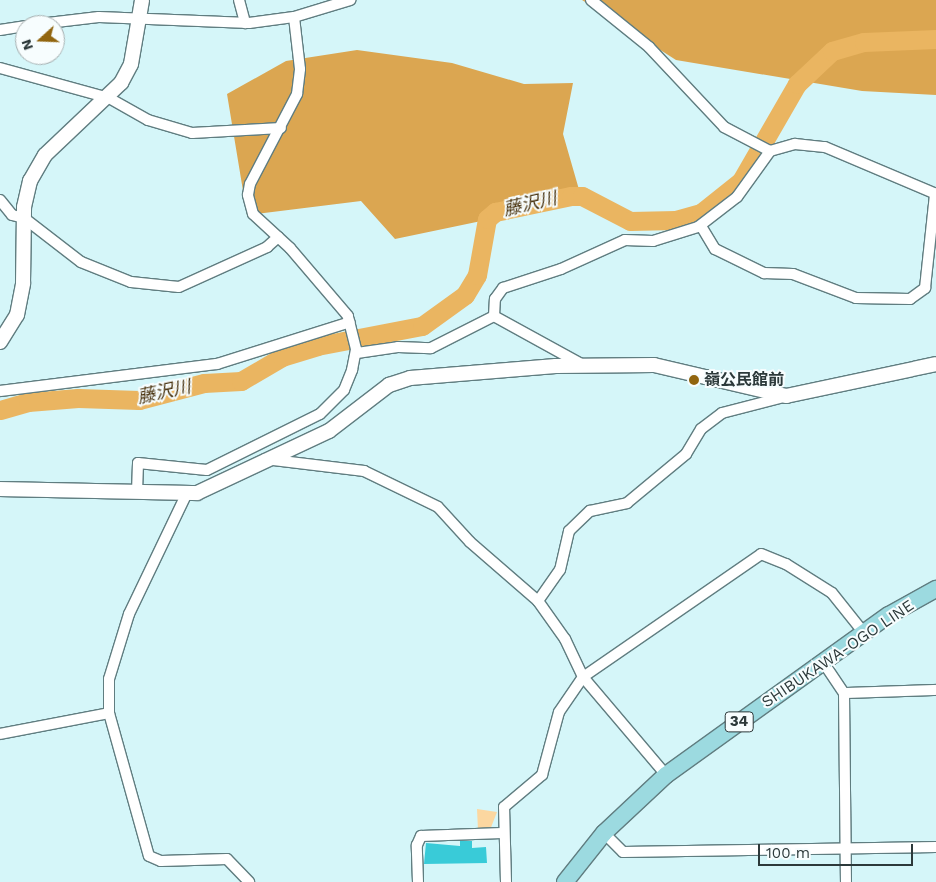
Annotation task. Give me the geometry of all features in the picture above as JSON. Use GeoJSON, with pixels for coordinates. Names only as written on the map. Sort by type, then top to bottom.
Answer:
{"type":"FeatureCollection","features":[{"type":"Feature","properties":{"kind":"main road","name":"SHIBUKAWA-OGO LINE"},"geometry":{"type":"LineString","coordinates":[[565,882],[604,833],[666,775],[864,633],[936,589]]}},
{"type":"Feature","properties":{"kind":"street"},"geometry":{"type":"LineString","coordinates":[[0,342],[17,315],[23,283],[24,218],[30,181],[45,155],[108,98],[131,64],[141,18],[142,0]]}},
{"type":"Feature","properties":{"kind":"street"},"geometry":{"type":"LineString","coordinates":[[239,0],[246,23]]}},
{"type":"Feature","properties":{"kind":"street"},"geometry":{"type":"LineString","coordinates":[[65,21],[99,17],[246,23],[294,17],[350,0]]}},
{"type":"Feature","properties":{"kind":"street"},"geometry":{"type":"LineString","coordinates":[[591,0],[649,47],[724,127],[770,151],[803,143],[824,146],[936,194],[925,288],[910,299],[856,298],[793,274],[764,273],[715,248],[700,226]]}},
{"type":"Feature","properties":{"kind":"street"},"geometry":{"type":"LineString","coordinates":[[136,492],[138,463],[207,470],[320,414],[344,390],[356,351],[351,324],[278,237],[253,214],[248,195],[250,184],[282,128],[299,82],[294,17]]}},
{"type":"Feature","properties":{"kind":"street"},"geometry":{"type":"LineString","coordinates":[[0,30],[15,28]]}},
{"type":"Feature","properties":{"kind":"street"},"geometry":{"type":"LineString","coordinates":[[0,68],[108,98],[148,120],[192,133],[282,128]]}},
{"type":"Feature","properties":{"kind":"street"},"geometry":{"type":"LineString","coordinates":[[494,316],[495,299],[510,282],[562,269],[625,240],[669,238],[700,226],[738,197],[770,151]]}},
{"type":"Feature","properties":{"kind":"street"},"geometry":{"type":"LineString","coordinates":[[0,200],[12,215],[24,218],[81,262],[104,273],[131,282],[179,288],[267,247],[278,237]]}},
{"type":"Feature","properties":{"kind":"street"},"geometry":{"type":"LineString","coordinates":[[356,351],[398,347],[431,348],[494,316]]}},
{"type":"Feature","properties":{"kind":"street"},"geometry":{"type":"LineString","coordinates":[[494,316],[584,366]]}},
{"type":"Feature","properties":{"kind":"street"},"geometry":{"type":"LineString","coordinates":[[0,391],[217,364],[351,324]]}},
{"type":"Feature","properties":{"kind":"street"},"geometry":{"type":"LineString","coordinates":[[538,601],[560,570],[569,531],[590,511],[627,503],[686,454],[701,429],[722,413],[786,396],[936,364]]}},
{"type":"Feature","properties":{"kind":"street"},"geometry":{"type":"LineString","coordinates":[[0,489],[186,495],[214,486],[264,459],[329,431],[402,380],[584,366],[679,368],[786,396]]}},
{"type":"Feature","properties":{"kind":"street"},"geometry":{"type":"LineString","coordinates":[[264,459],[364,471],[421,495],[538,601],[565,639],[583,677],[666,775]]}},
{"type":"Feature","properties":{"kind":"street"},"geometry":{"type":"LineString","coordinates":[[186,495],[129,614],[109,679],[109,713],[148,856],[161,861],[227,859],[249,882]]}},
{"type":"Feature","properties":{"kind":"street"},"geometry":{"type":"LineString","coordinates":[[506,882],[502,833],[504,807],[542,775],[559,712],[583,677],[761,554],[786,564],[832,593],[864,633]]}},
{"type":"Feature","properties":{"kind":"street"},"geometry":{"type":"LineString","coordinates":[[823,662],[844,693],[846,882]]}},
{"type":"Feature","properties":{"kind":"street"},"geometry":{"type":"LineString","coordinates":[[844,693],[936,690]]}},
{"type":"Feature","properties":{"kind":"street"},"geometry":{"type":"LineString","coordinates":[[0,734],[109,713]]}},
{"type":"Feature","properties":{"kind":"street"},"geometry":{"type":"LineString","coordinates":[[418,882],[421,836],[502,833]]}},
{"type":"Feature","properties":{"kind":"street"},"geometry":{"type":"LineString","coordinates":[[604,833],[623,852],[936,847]]}},
{"type":"Feature","properties":{"kind":"shaded area"},"geometry":{"type":"Polygon","coordinates":[[[582,0],[936,0],[936,95],[862,91],[676,60],[582,0]]]}},
{"type":"Feature","properties":{"kind":"shaded area"},"geometry":{"type":"Polygon","coordinates":[[[357,50],[452,63],[524,84],[573,83],[563,134],[582,200],[395,239],[361,201],[247,215],[227,94],[286,61],[357,50]]]}},
{"type":"Feature","properties":{"kind":"shaded area"},"geometry":{"type":"Polygon","coordinates":[[[477,809],[497,812],[490,830],[478,830],[477,809]]]}},
{"type":"Feature","properties":{"kind":"building"},"geometry":{"type":"Polygon","coordinates":[[[460,841],[472,841],[472,848],[486,847],[487,863],[424,864],[426,843],[460,846],[460,841]]]}},
{"type":"Feature","properties":{"kind":"waterway","name":"藤沢川"},"geometry":{"type":"LineString","coordinates":[[0,410],[28,402],[78,398],[139,400],[204,383],[241,381],[282,357],[317,346],[422,326],[465,295],[477,275],[487,219],[495,212],[571,196],[582,196],[630,221],[676,220],[701,213],[741,181],[797,84],[832,51],[864,42],[936,39]]}},
{"type":"Feature","properties":{"kind":"place","name":"嶺公民館前"},"geometry":{"type":"Point","coordinates":[694,380]}}]}
